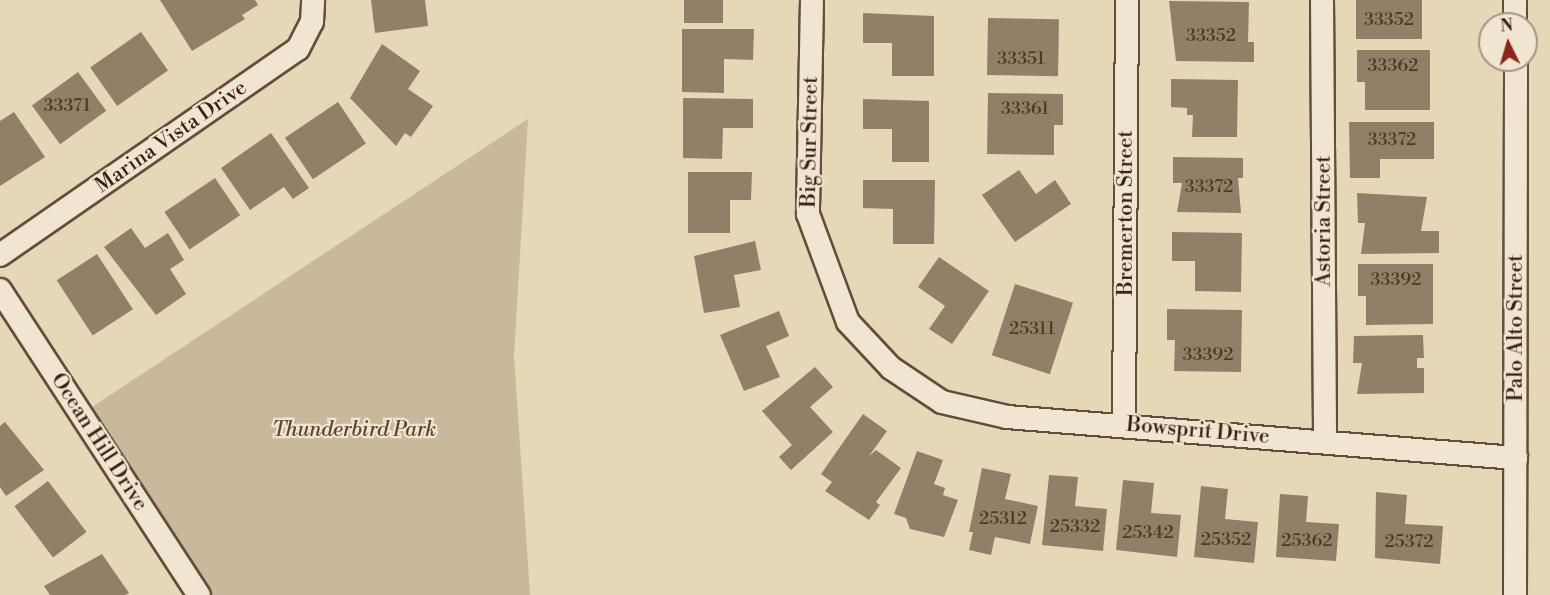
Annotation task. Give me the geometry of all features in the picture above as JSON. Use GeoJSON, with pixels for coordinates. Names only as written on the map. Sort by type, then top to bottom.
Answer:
{"type":"FeatureCollection","features":[{"type":"Feature","properties":{"kind":"street","name":"Marina Vista Drive"},"geometry":{"type":"LineString","coordinates":[[0,255],[298,49],[312,21],[313,0]]}},
{"type":"Feature","properties":{"kind":"street","name":"Big Sur Street"},"geometry":{"type":"LineString","coordinates":[[812,0],[808,214],[848,322],[891,368]]}},
{"type":"Feature","properties":{"kind":"street","name":"Bremerton Street"},"geometry":{"type":"LineString","coordinates":[[1124,425],[1126,0]]}},
{"type":"Feature","properties":{"kind":"street","name":"Astoria Street"},"geometry":{"type":"LineString","coordinates":[[1322,0],[1325,441]]}},
{"type":"Feature","properties":{"kind":"street","name":"Palo Alto Street"},"geometry":{"type":"LineString","coordinates":[[1515,72],[1515,595]]}},
{"type":"Feature","properties":{"kind":"street","name":"Ocean Hill Drive"},"geometry":{"type":"LineString","coordinates":[[0,290],[199,595]]}},
{"type":"Feature","properties":{"kind":"street","name":"Bowsprit Drive"},"geometry":{"type":"LineString","coordinates":[[891,368],[942,402],[1007,417],[1516,458]]}},
{"type":"Feature","properties":{"kind":"green space","name":"Thunderbird Park"},"geometry":{"type":"Polygon","coordinates":[[[528,119],[514,356],[530,595],[212,595],[92,407],[528,119]]]}},
{"type":"Feature","properties":{"kind":"building"},"geometry":{"type":"Polygon","coordinates":[[[160,0],[255,0],[258,5],[242,15],[245,19],[192,51],[160,0]]]}},
{"type":"Feature","properties":{"kind":"building"},"geometry":{"type":"Polygon","coordinates":[[[371,0],[425,0],[428,26],[375,33],[371,0]]]}},
{"type":"Feature","properties":{"kind":"building"},"geometry":{"type":"Polygon","coordinates":[[[684,0],[723,0],[723,23],[684,23],[684,0]]]}},
{"type":"Feature","properties":{"kind":"building"},"geometry":{"type":"Polygon","coordinates":[[[1356,0],[1422,0],[1422,39],[1356,39],[1356,0]]]}},
{"type":"Feature","properties":{"kind":"building"},"geometry":{"type":"Polygon","coordinates":[[[1169,1],[1249,2],[1248,42],[1254,42],[1254,62],[1176,61],[1169,1]]]}},
{"type":"Feature","properties":{"kind":"building"},"geometry":{"type":"Polygon","coordinates":[[[863,13],[934,16],[934,76],[892,76],[892,43],[863,43],[863,13]]]}},
{"type":"Feature","properties":{"kind":"building"},"geometry":{"type":"Polygon","coordinates":[[[988,18],[1059,19],[1058,76],[987,75],[988,18]]]}},
{"type":"Feature","properties":{"kind":"building"},"geometry":{"type":"Polygon","coordinates":[[[682,29],[754,29],[753,60],[724,59],[724,93],[682,92],[682,29]]]}},
{"type":"Feature","properties":{"kind":"building"},"geometry":{"type":"Polygon","coordinates":[[[141,32],[168,71],[117,106],[90,68],[141,32]]]}},
{"type":"Feature","properties":{"kind":"building"},"geometry":{"type":"Polygon","coordinates":[[[382,44],[420,71],[408,89],[433,106],[411,137],[405,133],[396,146],[350,98],[382,44]]]}},
{"type":"Feature","properties":{"kind":"building"},"geometry":{"type":"Polygon","coordinates":[[[1357,50],[1430,50],[1430,110],[1365,110],[1365,82],[1357,82],[1357,50]]]}},
{"type":"Feature","properties":{"kind":"building"},"geometry":{"type":"Polygon","coordinates":[[[78,72],[106,111],[60,144],[32,106],[78,72]]]}},
{"type":"Feature","properties":{"kind":"building"},"geometry":{"type":"Polygon","coordinates":[[[1171,79],[1238,80],[1237,137],[1192,137],[1193,115],[1187,115],[1187,108],[1171,107],[1171,79]]]}},
{"type":"Feature","properties":{"kind":"building"},"geometry":{"type":"Polygon","coordinates":[[[988,93],[1063,94],[1063,125],[1054,125],[1054,155],[987,154],[988,93]]]}},
{"type":"Feature","properties":{"kind":"building"},"geometry":{"type":"Polygon","coordinates":[[[683,98],[753,99],[753,128],[723,128],[722,159],[683,158],[683,98]]]}},
{"type":"Feature","properties":{"kind":"building"},"geometry":{"type":"Polygon","coordinates":[[[863,99],[929,101],[929,162],[892,162],[892,129],[863,129],[863,99]]]}},
{"type":"Feature","properties":{"kind":"building"},"geometry":{"type":"Polygon","coordinates":[[[338,102],[366,143],[313,179],[285,138],[338,102]]]}},
{"type":"Feature","properties":{"kind":"building"},"geometry":{"type":"Polygon","coordinates":[[[14,112],[45,157],[0,186],[0,121],[14,112]]]}},
{"type":"Feature","properties":{"kind":"building"},"geometry":{"type":"Polygon","coordinates":[[[1349,122],[1434,122],[1434,159],[1380,159],[1380,178],[1350,178],[1349,122]]]}},
{"type":"Feature","properties":{"kind":"building"},"geometry":{"type":"Polygon","coordinates":[[[271,133],[309,188],[293,199],[284,187],[250,210],[221,168],[271,133]]]}},
{"type":"Feature","properties":{"kind":"building"},"geometry":{"type":"Polygon","coordinates":[[[1173,157],[1243,158],[1243,178],[1238,178],[1241,213],[1177,212],[1182,183],[1173,183],[1173,157]]]}},
{"type":"Feature","properties":{"kind":"building"},"geometry":{"type":"Polygon","coordinates":[[[1019,170],[1036,194],[1055,180],[1071,204],[1015,242],[982,195],[1019,170]]]}},
{"type":"Feature","properties":{"kind":"building"},"geometry":{"type":"Polygon","coordinates":[[[688,172],[752,172],[751,200],[730,200],[730,233],[688,233],[688,172]]]}},
{"type":"Feature","properties":{"kind":"building"},"geometry":{"type":"Polygon","coordinates":[[[215,178],[240,215],[190,249],[164,212],[215,178]]]}},
{"type":"Feature","properties":{"kind":"building"},"geometry":{"type":"Polygon","coordinates":[[[863,180],[935,180],[934,244],[893,244],[893,209],[863,208],[863,180]]]}},
{"type":"Feature","properties":{"kind":"building"},"geometry":{"type":"Polygon","coordinates":[[[1357,193],[1427,197],[1421,231],[1439,231],[1439,253],[1361,254],[1365,223],[1358,223],[1357,193]]]}},
{"type":"Feature","properties":{"kind":"building"},"geometry":{"type":"Polygon","coordinates":[[[131,228],[145,248],[168,233],[184,260],[170,269],[186,294],[156,315],[104,247],[131,228]]]}},
{"type":"Feature","properties":{"kind":"building"},"geometry":{"type":"Polygon","coordinates":[[[1172,232],[1242,233],[1241,292],[1195,291],[1195,261],[1172,261],[1172,232]]]}},
{"type":"Feature","properties":{"kind":"building"},"geometry":{"type":"Polygon","coordinates":[[[755,241],[761,270],[734,275],[740,307],[704,313],[694,256],[755,241]]]}},
{"type":"Feature","properties":{"kind":"building"},"geometry":{"type":"Polygon","coordinates":[[[97,254],[133,309],[93,335],[57,280],[97,254]]]}},
{"type":"Feature","properties":{"kind":"building"},"geometry":{"type":"Polygon","coordinates":[[[939,257],[989,291],[952,344],[929,329],[945,306],[918,287],[939,257]]]}},
{"type":"Feature","properties":{"kind":"building"},"geometry":{"type":"Polygon","coordinates":[[[1358,264],[1433,264],[1433,324],[1366,325],[1366,296],[1358,296],[1358,264]]]}},
{"type":"Feature","properties":{"kind":"building"},"geometry":{"type":"Polygon","coordinates":[[[1015,284],[1073,303],[1050,374],[992,355],[1015,284]]]}},
{"type":"Feature","properties":{"kind":"building"},"geometry":{"type":"Polygon","coordinates":[[[1167,309],[1242,310],[1241,372],[1174,371],[1175,340],[1167,340],[1167,309]]]}},
{"type":"Feature","properties":{"kind":"building"},"geometry":{"type":"Polygon","coordinates":[[[779,311],[789,336],[766,346],[780,377],[744,391],[720,335],[779,311]]]}},
{"type":"Feature","properties":{"kind":"building"},"geometry":{"type":"Polygon","coordinates":[[[1423,335],[1424,358],[1417,358],[1417,368],[1424,368],[1424,393],[1357,394],[1362,363],[1353,363],[1354,336],[1423,335]]]}},
{"type":"Feature","properties":{"kind":"building"},"geometry":{"type":"Polygon","coordinates":[[[815,367],[833,387],[810,407],[833,432],[791,470],[779,457],[792,445],[762,411],[815,367]]]}},
{"type":"Feature","properties":{"kind":"building"},"geometry":{"type":"Polygon","coordinates":[[[863,414],[887,431],[869,456],[876,450],[901,468],[876,502],[880,505],[869,520],[825,491],[832,482],[821,474],[863,414]]]}},
{"type":"Feature","properties":{"kind":"building"},"geometry":{"type":"Polygon","coordinates":[[[5,422],[44,470],[6,496],[0,487],[0,426],[5,422]]]}},
{"type":"Feature","properties":{"kind":"building"},"geometry":{"type":"Polygon","coordinates":[[[917,451],[943,460],[934,484],[945,488],[943,495],[958,500],[944,537],[910,529],[906,518],[894,514],[917,451]]]}},
{"type":"Feature","properties":{"kind":"building"},"geometry":{"type":"Polygon","coordinates":[[[982,468],[1011,474],[1005,499],[1038,506],[1030,544],[995,537],[991,555],[969,550],[973,532],[969,532],[982,468]]]}},
{"type":"Feature","properties":{"kind":"building"},"geometry":{"type":"Polygon","coordinates":[[[1049,475],[1078,477],[1075,506],[1107,509],[1103,551],[1042,545],[1049,475]]]}},
{"type":"Feature","properties":{"kind":"building"},"geometry":{"type":"Polygon","coordinates":[[[1123,480],[1154,483],[1151,513],[1181,515],[1177,557],[1116,550],[1123,480]]]}},
{"type":"Feature","properties":{"kind":"building"},"geometry":{"type":"Polygon","coordinates":[[[48,481],[87,532],[53,557],[14,506],[48,481]]]}},
{"type":"Feature","properties":{"kind":"building"},"geometry":{"type":"Polygon","coordinates":[[[1201,486],[1228,489],[1225,519],[1258,522],[1254,563],[1194,557],[1201,486]]]}},
{"type":"Feature","properties":{"kind":"building"},"geometry":{"type":"Polygon","coordinates":[[[1376,492],[1407,495],[1405,524],[1443,526],[1440,564],[1375,558],[1376,492]]]}},
{"type":"Feature","properties":{"kind":"building"},"geometry":{"type":"Polygon","coordinates":[[[1280,494],[1308,496],[1306,522],[1339,524],[1336,561],[1276,557],[1280,494]]]}},
{"type":"Feature","properties":{"kind":"building"},"geometry":{"type":"Polygon","coordinates":[[[102,554],[129,593],[125,595],[50,595],[44,586],[102,554]]]}}]}
